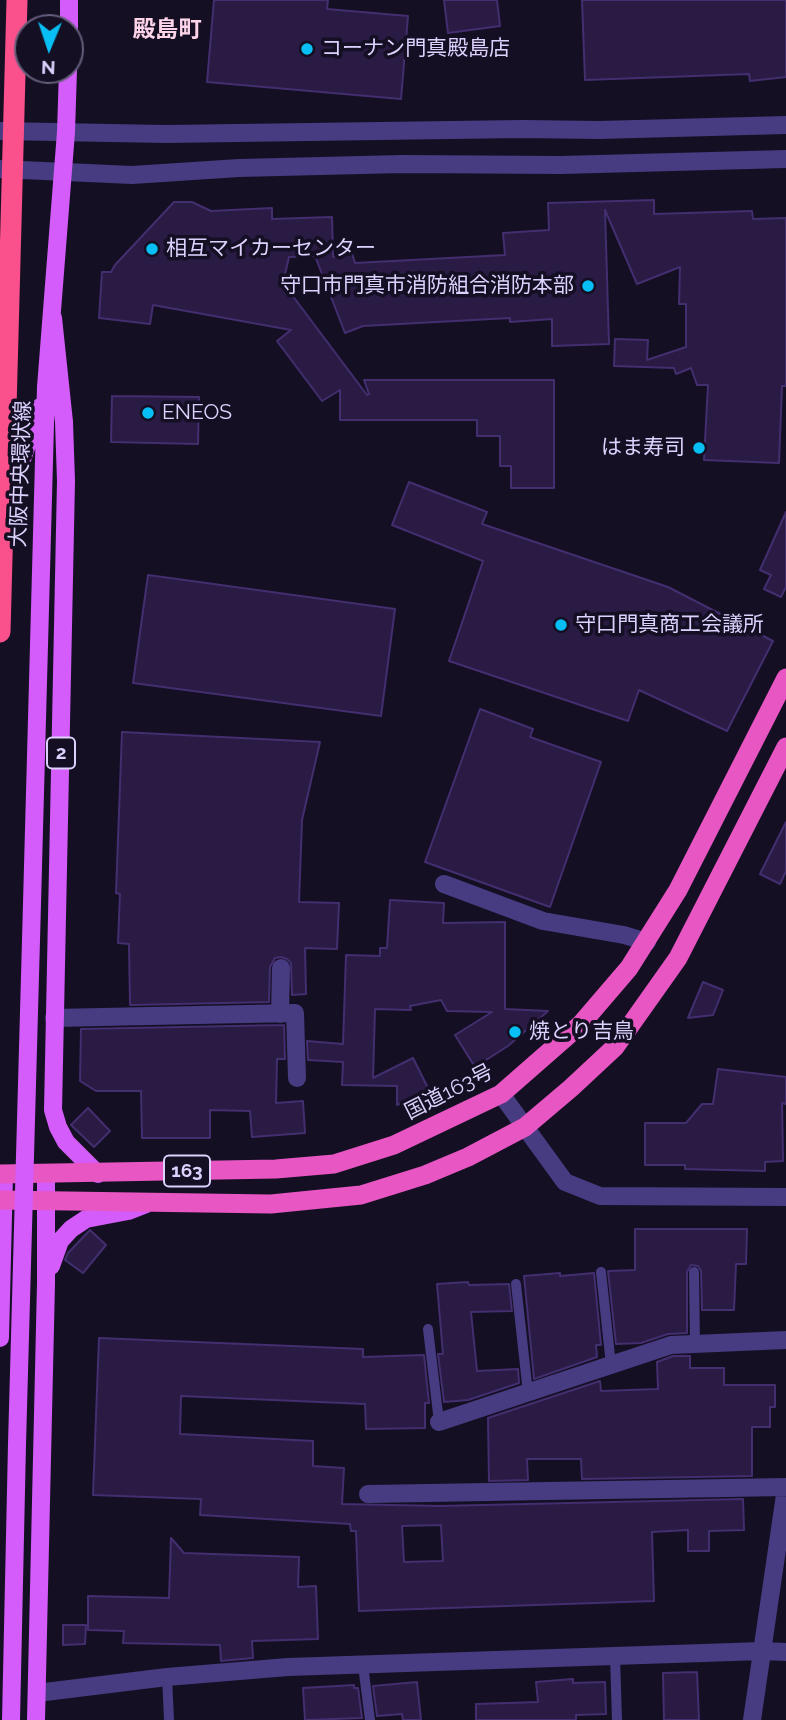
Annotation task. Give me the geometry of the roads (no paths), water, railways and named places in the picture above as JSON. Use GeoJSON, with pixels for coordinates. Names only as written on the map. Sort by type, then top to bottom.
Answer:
{"type":"FeatureCollection","features":[{"type":"Feature","properties":{"kind":"highway"},"geometry":{"type":"LineString","coordinates":[[0,632],[17,0]]}},
{"type":"Feature","properties":{"kind":"highway","name":"国道163号"},"geometry":{"type":"LineString","coordinates":[[2,1174],[276,1169],[334,1164],[394,1145],[501,1094],[581,1024],[629,968],[647,942],[703,843],[786,678]]}},
{"type":"Feature","properties":{"kind":"highway","name":"163"},"geometry":{"type":"LineString","coordinates":[[2,1200],[271,1204],[361,1195],[425,1175],[468,1157],[524,1127],[615,1047],[678,958],[786,747]]}},
{"type":"Feature","properties":{"kind":"main road","name":"大阪中央環状線"},"geometry":{"type":"LineString","coordinates":[[11,1720],[46,387],[68,84]]}},
{"type":"Feature","properties":{"kind":"main road","name":"2"},"geometry":{"type":"LineString","coordinates":[[52,318],[64,422],[66,481],[53,1110],[58,1127],[76,1154],[98,1174]]}},
{"type":"Feature","properties":{"kind":"main road"},"geometry":{"type":"LineString","coordinates":[[0,520],[46,387]]}},
{"type":"Feature","properties":{"kind":"main road"},"geometry":{"type":"LineString","coordinates":[[0,1338],[2,1174]]}},
{"type":"Feature","properties":{"kind":"main road"},"geometry":{"type":"LineString","coordinates":[[36,1720],[47,1283],[46,1174]]}},
{"type":"Feature","properties":{"kind":"main road"},"geometry":{"type":"LineString","coordinates":[[47,1283],[60,1241],[71,1229],[86,1219],[128,1211],[152,1202]]}},
{"type":"Feature","properties":{"kind":"street"},"geometry":{"type":"LineString","coordinates":[[0,131],[166,134],[599,130],[786,125]]}},
{"type":"Feature","properties":{"kind":"street"},"geometry":{"type":"LineString","coordinates":[[0,169],[132,175],[239,168],[402,164],[575,164],[786,159]]}},
{"type":"Feature","properties":{"kind":"street"},"geometry":{"type":"LineString","coordinates":[[444,884],[543,921],[624,935],[647,942]]}},
{"type":"Feature","properties":{"kind":"street"},"geometry":{"type":"LineString","coordinates":[[280,1014],[281,968]]}},
{"type":"Feature","properties":{"kind":"street"},"geometry":{"type":"LineString","coordinates":[[54,1018],[295,1013],[297,1078]]}},
{"type":"Feature","properties":{"kind":"street"},"geometry":{"type":"LineString","coordinates":[[501,1094],[565,1182],[600,1196],[786,1197]]}},
{"type":"Feature","properties":{"kind":"street"},"geometry":{"type":"LineString","coordinates":[[439,1422],[671,1345],[786,1340]]}},
{"type":"Feature","properties":{"kind":"street"},"geometry":{"type":"LineString","coordinates":[[368,1494],[786,1487],[781,1558],[762,1651],[752,1720]]}},
{"type":"Feature","properties":{"kind":"street"},"geometry":{"type":"LineString","coordinates":[[37,1693],[167,1677],[288,1668],[786,1652]]}},
{"type":"Feature","properties":{"kind":"lane"},"geometry":{"type":"LineString","coordinates":[[601,1272],[611,1365]]}},
{"type":"Feature","properties":{"kind":"lane"},"geometry":{"type":"LineString","coordinates":[[694,1272],[695,1344]]}},
{"type":"Feature","properties":{"kind":"lane"},"geometry":{"type":"LineString","coordinates":[[516,1284],[528,1392]]}},
{"type":"Feature","properties":{"kind":"lane"},"geometry":{"type":"LineString","coordinates":[[428,1329],[439,1422]]}},
{"type":"Feature","properties":{"kind":"lane"},"geometry":{"type":"LineString","coordinates":[[615,1657],[617,1720]]}},
{"type":"Feature","properties":{"kind":"lane"},"geometry":{"type":"LineString","coordinates":[[363,1665],[369,1720]]}},
{"type":"Feature","properties":{"kind":"lane"},"geometry":{"type":"LineString","coordinates":[[167,1677],[169,1720]]}},
{"type":"Feature","properties":{"kind":"place","name":"コーナン門真殿島店"},"geometry":{"type":"Point","coordinates":[307,49]}},
{"type":"Feature","properties":{"kind":"place","name":"相互マイカーセンター"},"geometry":{"type":"Point","coordinates":[152,249]}},
{"type":"Feature","properties":{"kind":"place","name":"守口市門真市消防組合消防本部"},"geometry":{"type":"Point","coordinates":[588,286]}},
{"type":"Feature","properties":{"kind":"place","name":"ENEOS"},"geometry":{"type":"Point","coordinates":[148,413]}},
{"type":"Feature","properties":{"kind":"place","name":"はま寿司"},"geometry":{"type":"Point","coordinates":[699,448]}},
{"type":"Feature","properties":{"kind":"place","name":"守口門真商工会議所"},"geometry":{"type":"Point","coordinates":[561,625]}},
{"type":"Feature","properties":{"kind":"place","name":"焼とり吉鳥"},"geometry":{"type":"Point","coordinates":[515,1032]}},
{"type":"Feature","properties":{"kind":"district","name":"殿島町"},"geometry":{"type":"Point","coordinates":[167,30]}}]}
